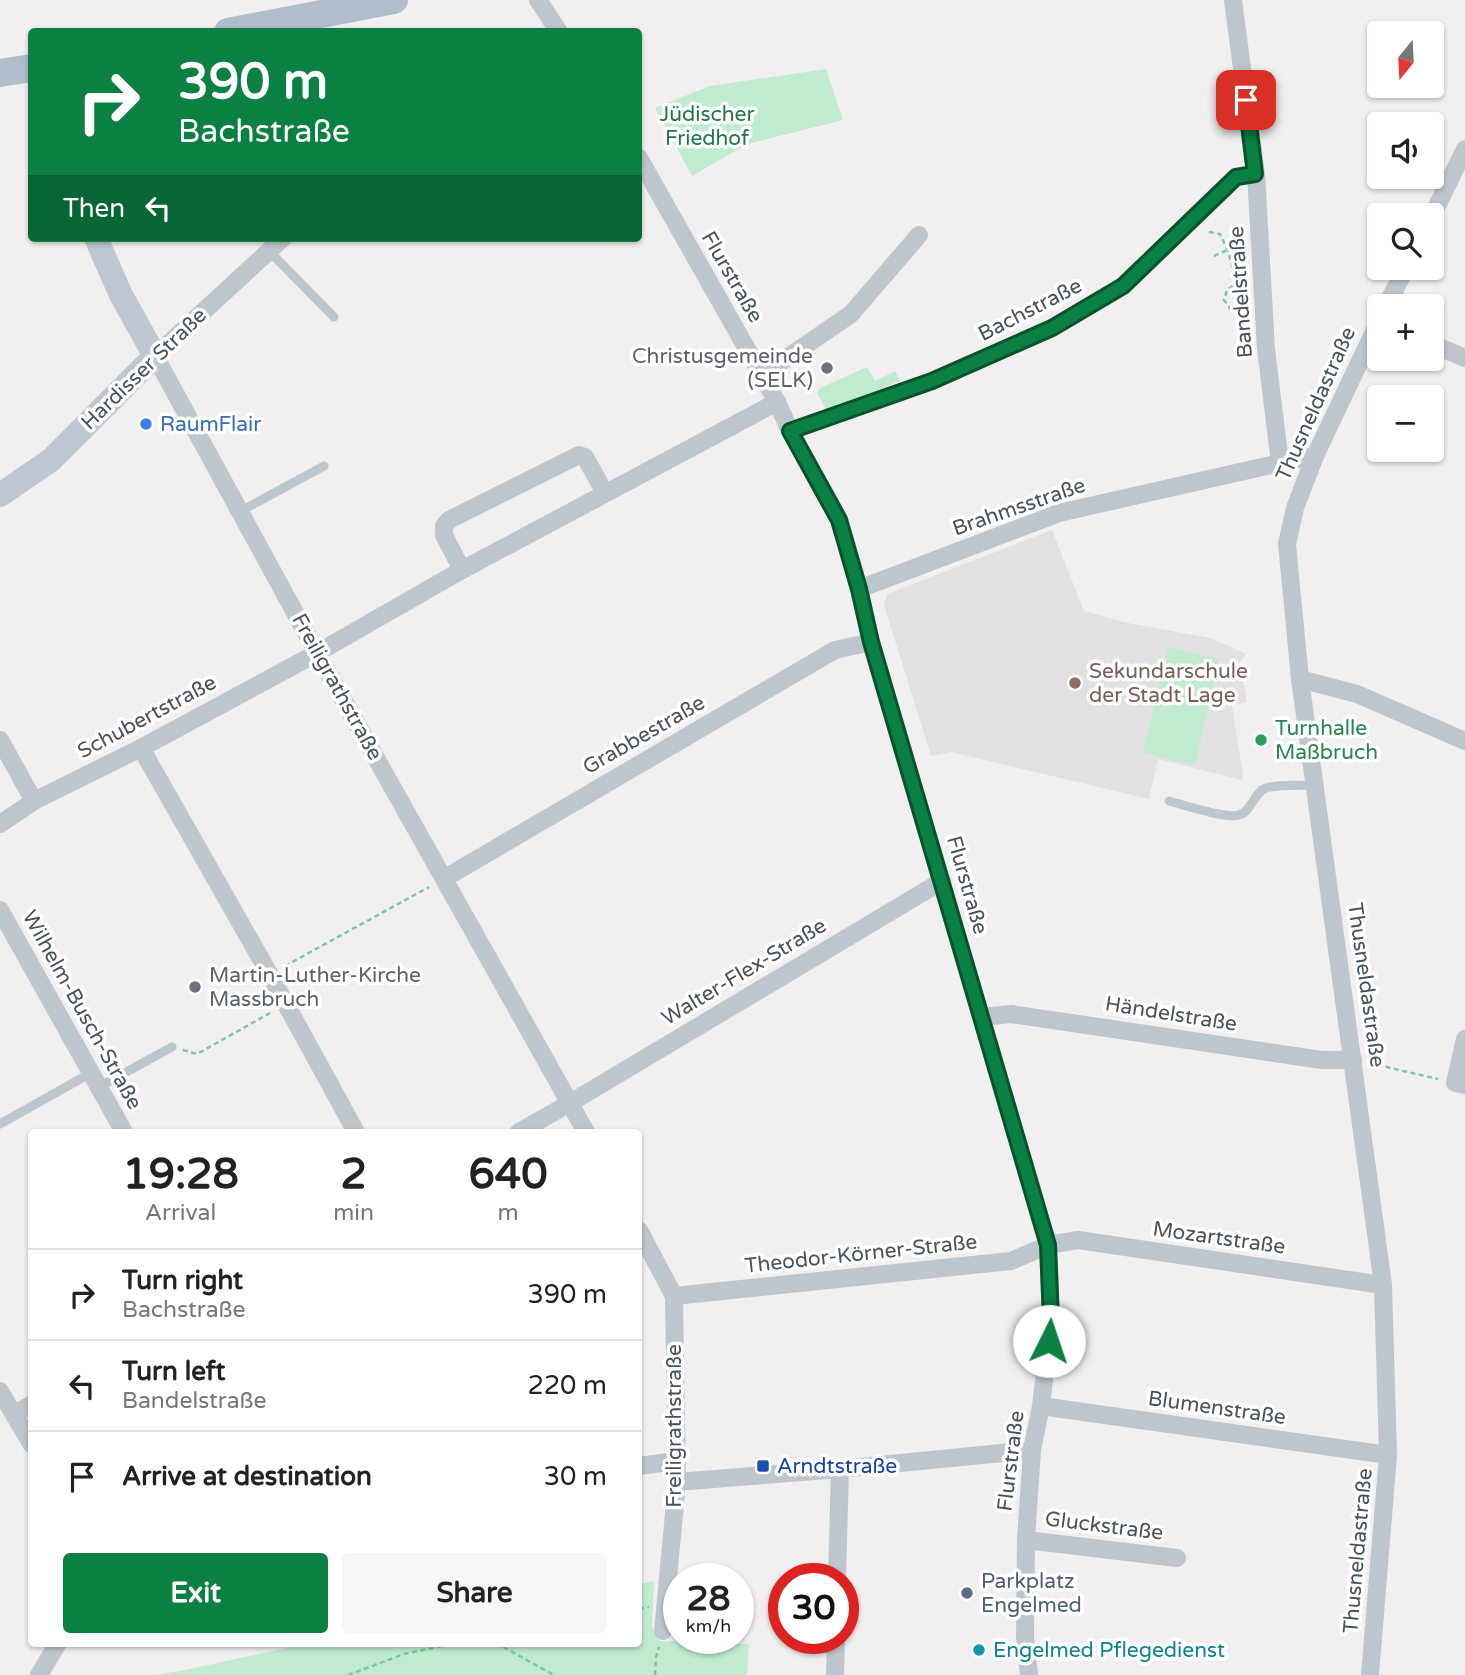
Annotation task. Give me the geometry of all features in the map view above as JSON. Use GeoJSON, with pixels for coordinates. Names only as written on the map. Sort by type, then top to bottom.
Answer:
{"type":"FeatureCollection","features":[{"type":"Feature","properties":{"kind":"main road"},"geometry":{"type":"LineString","coordinates":[[249,28],[394,0]]}},
{"type":"Feature","properties":{"kind":"main road"},"geometry":{"type":"LineString","coordinates":[[0,74],[28,69]]}},
{"type":"Feature","properties":{"kind":"street"},"geometry":{"type":"LineString","coordinates":[[538,0],[556,28]]}},
{"type":"Feature","properties":{"kind":"street","name":"Bandelstraße"},"geometry":{"type":"LineString","coordinates":[[1233,0],[1255,174],[1266,349],[1280,463]]}},
{"type":"Feature","properties":{"kind":"street"},"geometry":{"type":"LineString","coordinates":[[1438,203],[1465,149]]}},
{"type":"Feature","properties":{"kind":"street","name":"Flurstraße"},"geometry":{"type":"LineString","coordinates":[[642,163],[777,402],[839,520],[871,642],[1048,1245],[1051,1320],[1041,1406],[1032,1450],[1026,1539],[1025,1638],[1029,1675]]}},
{"type":"Feature","properties":{"kind":"street","name":"Bachstraße"},"geometry":{"type":"LineString","coordinates":[[790,431],[932,381],[1052,328],[1123,286],[1236,177],[1255,174]]}},
{"type":"Feature","properties":{"kind":"street"},"geometry":{"type":"LineString","coordinates":[[762,375],[851,314],[919,235]]}},
{"type":"Feature","properties":{"kind":"street","name":"Freiligrathstraße"},"geometry":{"type":"LineString","coordinates":[[98,242],[121,295],[317,653],[584,1129]]}},
{"type":"Feature","properties":{"kind":"street","name":"Hardisser Straße"},"geometry":{"type":"LineString","coordinates":[[0,495],[51,460],[155,356],[279,242]]}},
{"type":"Feature","properties":{"kind":"street","name":"Thusneldastraße"},"geometry":{"type":"LineString","coordinates":[[1367,346],[1315,456],[1295,508],[1287,544],[1300,680],[1383,1285],[1388,1455],[1370,1675]]}},
{"type":"Feature","properties":{"kind":"street"},"geometry":{"type":"LineString","coordinates":[[1444,349],[1465,358]]}},
{"type":"Feature","properties":{"kind":"street","name":"Schubertstraße"},"geometry":{"type":"LineString","coordinates":[[0,824],[34,801],[142,748],[462,570],[777,402]]}},
{"type":"Feature","properties":{"kind":"street"},"geometry":{"type":"LineString","coordinates":[[462,570],[444,534],[444,526],[449,520],[579,455],[585,457],[605,494]]}},
{"type":"Feature","properties":{"kind":"street"},"geometry":{"type":"LineString","coordinates":[[1280,463],[1315,456]]}},
{"type":"Feature","properties":{"kind":"street","name":"Brahmsstraße"},"geometry":{"type":"LineString","coordinates":[[859,589],[1059,513],[1280,463]]}},
{"type":"Feature","properties":{"kind":"street","name":"Grabbestraße"},"geometry":{"type":"LineString","coordinates":[[445,878],[835,650],[871,642]]}},
{"type":"Feature","properties":{"kind":"street"},"geometry":{"type":"LineString","coordinates":[[1300,680],[1357,694],[1465,741]]}},
{"type":"Feature","properties":{"kind":"street"},"geometry":{"type":"LineString","coordinates":[[0,740],[34,801]]}},
{"type":"Feature","properties":{"kind":"street"},"geometry":{"type":"LineString","coordinates":[[142,748],[354,1129]]}},
{"type":"Feature","properties":{"kind":"street","name":"Walter-Flex-Straße"},"geometry":{"type":"LineString","coordinates":[[524,1129],[942,881]]}},
{"type":"Feature","properties":{"kind":"street","name":"Wilhelm-Busch-Straße"},"geometry":{"type":"LineString","coordinates":[[0,910],[122,1129]]}},
{"type":"Feature","properties":{"kind":"street","name":"Händelstraße"},"geometry":{"type":"LineString","coordinates":[[982,1017],[1011,1014],[1322,1060],[1353,1059]]}},
{"type":"Feature","properties":{"kind":"street"},"geometry":{"type":"LineString","coordinates":[[1460,1084],[1465,1039]]}},
{"type":"Feature","properties":{"kind":"street","name":"Freiligrathstraße"},"geometry":{"type":"LineString","coordinates":[[642,1236],[674,1296],[677,1482],[669,1563]]}},
{"type":"Feature","properties":{"kind":"street","name":"Mozartstraße"},"geometry":{"type":"LineString","coordinates":[[1048,1245],[1079,1240],[1383,1285]]}},
{"type":"Feature","properties":{"kind":"street","name":"Theodor-Körner-Straße"},"geometry":{"type":"LineString","coordinates":[[674,1296],[1011,1261],[1048,1245]]}},
{"type":"Feature","properties":{"kind":"street"},"geometry":{"type":"LineString","coordinates":[[0,1393],[28,1438]]}},
{"type":"Feature","properties":{"kind":"street"},"geometry":{"type":"LineString","coordinates":[[15,1414],[28,1406]]}},
{"type":"Feature","properties":{"kind":"street","name":"Blumenstraße"},"geometry":{"type":"LineString","coordinates":[[1041,1406],[1388,1455]]}},
{"type":"Feature","properties":{"kind":"street"},"geometry":{"type":"LineString","coordinates":[[677,1482],[1032,1450]]}},
{"type":"Feature","properties":{"kind":"street"},"geometry":{"type":"LineString","coordinates":[[642,1466],[676,1461]]}},
{"type":"Feature","properties":{"kind":"street"},"geometry":{"type":"LineString","coordinates":[[837,1563],[840,1469]]}},
{"type":"Feature","properties":{"kind":"street","name":"Gluckstraße"},"geometry":{"type":"LineString","coordinates":[[1026,1539],[1178,1558]]}},
{"type":"Feature","properties":{"kind":"street"},"geometry":{"type":"LineString","coordinates":[[39,1675],[56,1647]]}},
{"type":"Feature","properties":{"kind":"street"},"geometry":{"type":"LineString","coordinates":[[835,1675],[836,1654]]}},
{"type":"Feature","properties":{"kind":"lane"},"geometry":{"type":"LineString","coordinates":[[269,251],[334,317]]}},
{"type":"Feature","properties":{"kind":"lane"},"geometry":{"type":"LineString","coordinates":[[241,511],[324,466]]}},
{"type":"Feature","properties":{"kind":"lane"},"geometry":{"type":"LineString","coordinates":[[1169,801],[1226,816],[1237,816],[1244,813],[1261,790],[1315,785]]}},
{"type":"Feature","properties":{"kind":"lane"},"geometry":{"type":"LineString","coordinates":[[0,1124],[172,1047]]}},
{"type":"Feature","properties":{"kind":"path"},"geometry":{"type":"LineString","coordinates":[[1209,233],[1220,234],[1228,251],[1237,283],[1227,290],[1224,300],[1231,310]]}},
{"type":"Feature","properties":{"kind":"path"},"geometry":{"type":"LineString","coordinates":[[1214,256],[1237,250]]}},
{"type":"Feature","properties":{"kind":"path"},"geometry":{"type":"LineString","coordinates":[[270,975],[445,878]]}},
{"type":"Feature","properties":{"kind":"path"},"geometry":{"type":"LineString","coordinates":[[172,1047],[197,1054],[285,1005]]}},
{"type":"Feature","properties":{"kind":"path"},"geometry":{"type":"LineString","coordinates":[[1353,1059],[1460,1084]]}},
{"type":"Feature","properties":{"kind":"path"},"geometry":{"type":"LineString","coordinates":[[655,1675],[656,1657],[663,1631]]}},
{"type":"Feature","properties":{"kind":"path"},"geometry":{"type":"LineString","coordinates":[[348,1675],[404,1654],[438,1647]]}},
{"type":"Feature","properties":{"kind":"path"},"geometry":{"type":"LineString","coordinates":[[503,1647],[554,1675]]}},
{"type":"Feature","properties":{"kind":"shaded area","name":"Sekundarschule der Stadt Lage"},"geometry":{"type":"Polygon","coordinates":[[[1052,530],[1084,611],[1128,623],[1210,638],[1246,654],[1239,663],[1247,702],[1232,705],[1242,780],[1158,759],[1149,799],[951,752],[931,756],[884,605],[887,594],[1052,530]]]}},
{"type":"Feature","properties":{"kind":"green space","name":"Jüdischer Friedhof"},"geometry":{"type":"Polygon","coordinates":[[[826,69],[843,120],[747,144],[692,176],[655,108],[710,86],[826,69]]]}},
{"type":"Feature","properties":{"kind":"green space"},"geometry":{"type":"Polygon","coordinates":[[[867,367],[875,381],[895,371],[900,381],[887,386],[887,391],[827,411],[817,393],[820,388],[867,367]]]}},
{"type":"Feature","properties":{"kind":"green space"},"geometry":{"type":"Polygon","coordinates":[[[1168,647],[1219,659],[1195,765],[1143,753],[1168,647]]]}},
{"type":"Feature","properties":{"kind":"green space"},"geometry":{"type":"Polygon","coordinates":[[[654,1581],[652,1628],[660,1641],[663,1641],[663,1654],[748,1654],[747,1675],[153,1675],[291,1647],[642,1647],[642,1583],[654,1581]]]}},
{"type":"Feature","properties":{"kind":"place","name":"Christusgemeinde (SELK)"},"geometry":{"type":"Point","coordinates":[827,368]}},
{"type":"Feature","properties":{"kind":"place","name":"RaumFlair"},"geometry":{"type":"Point","coordinates":[146,424]}},
{"type":"Feature","properties":{"kind":"place","name":"Sekundarschule der Stadt Lage"},"geometry":{"type":"Point","coordinates":[1075,683]}},
{"type":"Feature","properties":{"kind":"place","name":"Turnhalle Maßbruch"},"geometry":{"type":"Point","coordinates":[1261,740]}},
{"type":"Feature","properties":{"kind":"place","name":"Martin-Luther-Kirche Massbruch"},"geometry":{"type":"Point","coordinates":[195,987]}},
{"type":"Feature","properties":{"kind":"place","name":"Arndtstraße"},"geometry":{"type":"Point","coordinates":[763,1466]}},
{"type":"Feature","properties":{"kind":"place","name":"Parkplatz Engelmed"},"geometry":{"type":"Point","coordinates":[967,1593]}},
{"type":"Feature","properties":{"kind":"place","name":"Engelmed Pflegedienst"},"geometry":{"type":"Point","coordinates":[979,1650]}},
{"type":"Feature","properties":{"kind":"route"},"geometry":{"type":"LineString","coordinates":[[1049,1341],[1051,1320],[1048,1245],[871,642],[839,520],[790,431],[932,381],[1052,328],[1123,286],[1236,177],[1255,174],[1246,100]]}}]}
